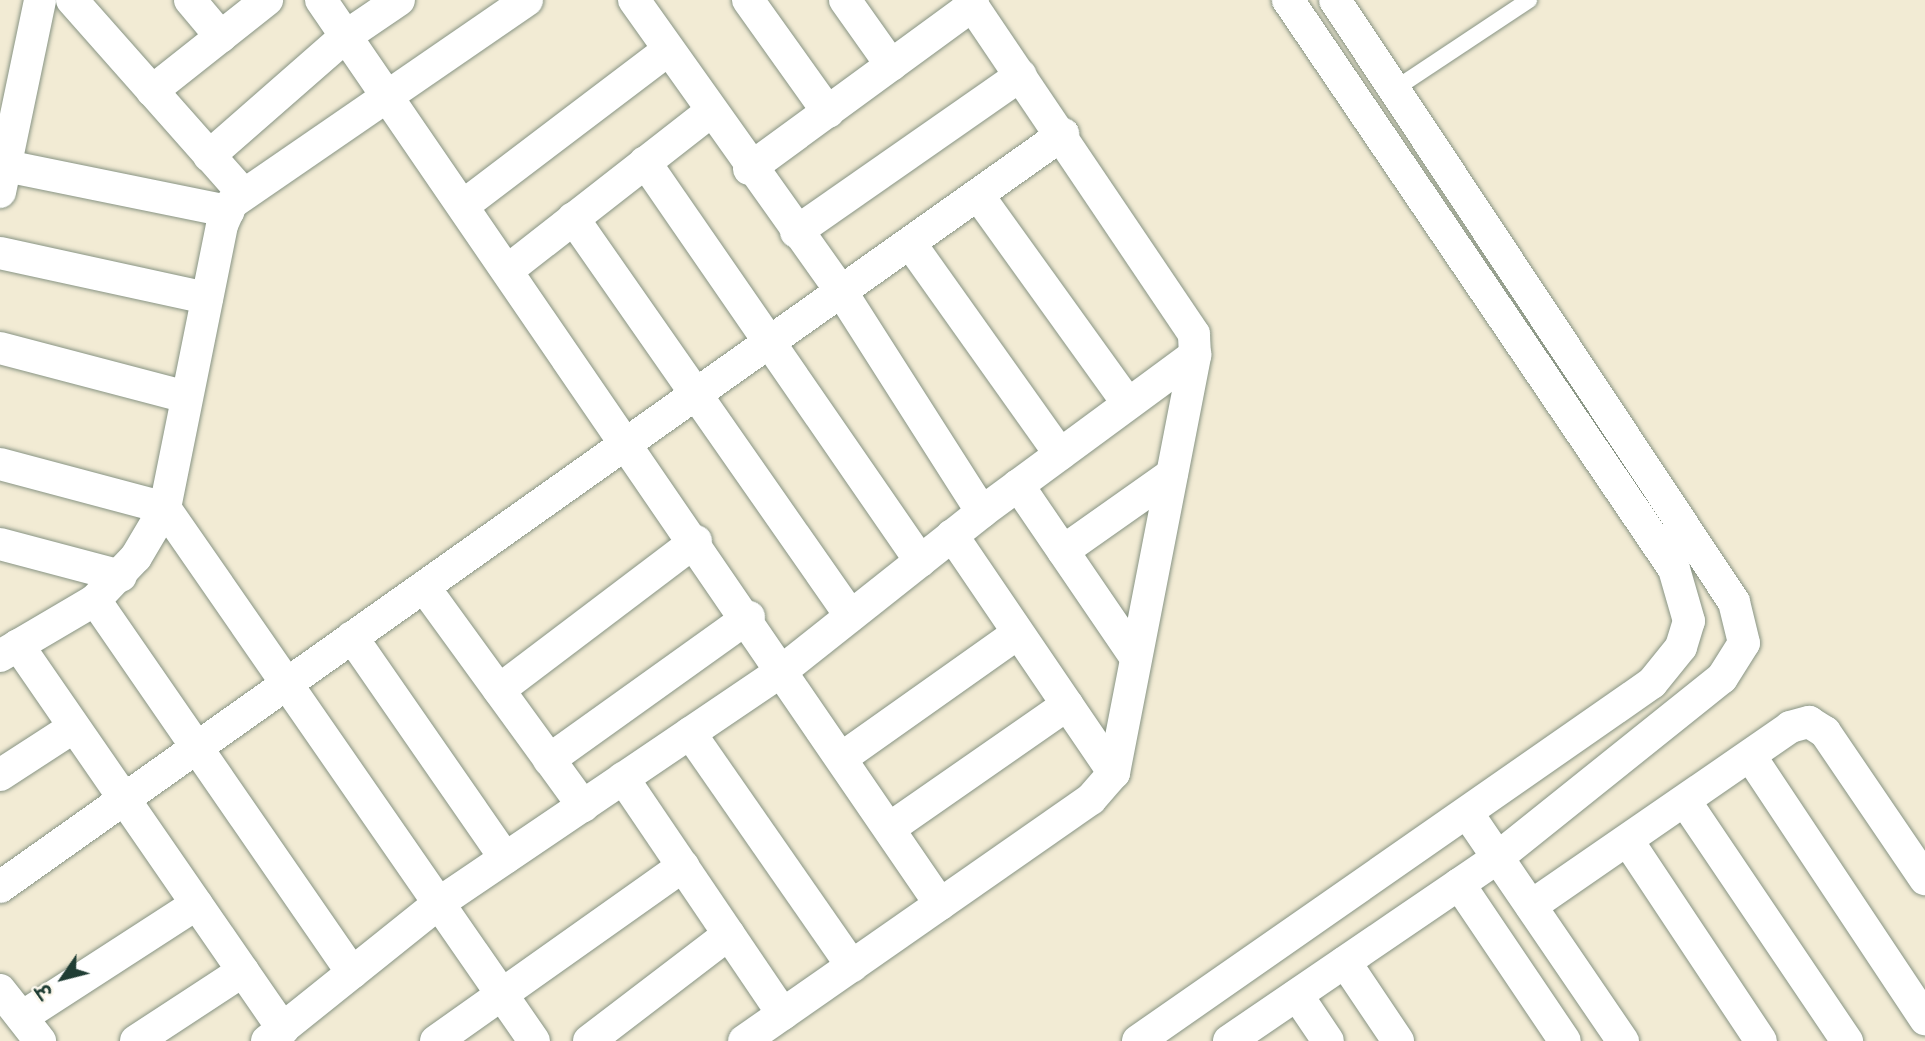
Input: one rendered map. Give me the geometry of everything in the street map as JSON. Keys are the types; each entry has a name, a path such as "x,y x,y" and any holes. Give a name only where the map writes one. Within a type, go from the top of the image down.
{"street":[{"path":"40,0 3,179 235,202"},
{"path":"72,0 209,156 235,202"},
{"path":"190,0 221,37"},
{"path":"152,91 267,0"},
{"path":"321,0 749,617 940,904"},
{"path":"209,156 346,36 399,0"},
{"path":"527,0 235,202 207,298 165,508 121,576 95,600 9,651 74,727 125,798 243,971 275,1035 439,903 784,669 982,512 1195,355"},
{"path":"634,0 749,169 841,291 982,512"},
{"path":"748,0 828,112"},
{"path":"845,0 891,65"},
{"path":"1138,1041 1468,814 1664,671 1686,636 1686,596 1674,569 1289,0"},
{"path":"1247,1036 1297,995 1497,858 1732,669 1744,643 1743,624 1335,0"},
{"path":"744,1041 1091,799 1114,773 1195,355 1182,310 971,3 749,169"},
{"path":"464,205 668,50"},
{"path":"796,232 1021,75"},
{"path":"508,270 710,112"},
{"path":"0,887 628,442 700,394 1063,134"},
{"path":"645,162 773,342 920,561"},
{"path":"978,194 1128,404"},
{"path":"573,218 700,394 851,616"},
{"path":"909,243 1060,454"},
{"path":"0,253 207,298"},
{"path":"0,348 187,397"},
{"path":"0,464 165,508 534,1041"},
{"path":"1063,551 1172,474"},
{"path":"1018,485 1136,658"},
{"path":"952,536 1114,773"},
{"path":"499,690 696,541"},
{"path":"0,544 121,576"},
{"path":"424,587 583,806"},
{"path":"95,600 352,973"},
{"path":"549,760 749,617"},
{"path":"843,757 1018,633"},
{"path":"352,637 505,858"},
{"path":"890,828 1067,705"},
{"path":"1531,906 1798,723 1817,726 1925,879"},
{"path":"0,775 74,727"},
{"path":"690,733 852,965"},
{"path":"1751,757 1925,1019"},
{"path":"623,778 783,1014"},
{"path":"1685,802 1847,1041"},
{"path":"1468,814 1623,1041"},
{"path":"1628,841 1761,1041"},
{"path":"436,1041 683,866"},
{"path":"1459,884 1565,1041"},
{"path":"0,989 31,1029 197,904"},
{"path":"589,1041 729,934"},
{"path":"1345,962 1398,1041"},
{"path":"136,1041 243,971"},
{"path":"1297,995 1328,1041"}],"lane":[{"path":"1395,89 1529,0"}]}
